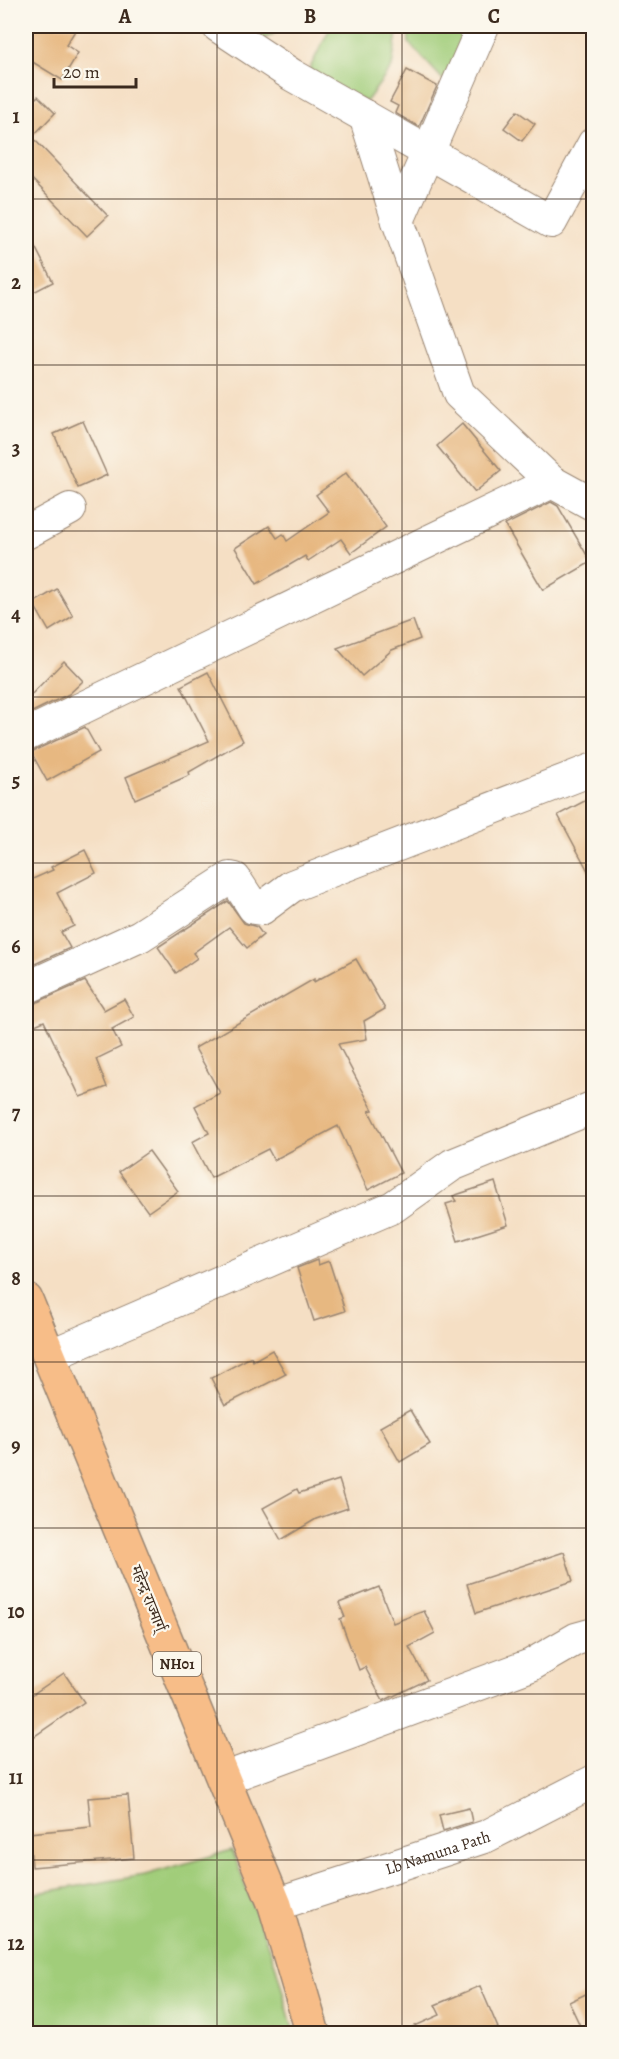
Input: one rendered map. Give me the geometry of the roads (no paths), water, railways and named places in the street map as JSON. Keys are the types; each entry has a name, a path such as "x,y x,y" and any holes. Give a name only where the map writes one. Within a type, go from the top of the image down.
{"highway":[{"name":"महेन्द्र राज्मार्ग्","path":"26,1300 275,1905 313,2034"}],"street":[{"path":"218,26 292,75 552,222 594,143"},
{"path":"398,221 483,26"},
{"path":"365,116 398,221 459,394 552,482 594,505"},
{"path":"26,735 552,482"},
{"path":"26,532 70,509"},
{"path":"26,988 140,936 230,879 235,879 254,908 261,909 292,886 594,769"},
{"path":"49,1356 393,1208 452,1165 594,1107"},
{"path":"224,1779 531,1665 576,1639 594,1634"},
{"name":"Lb Namuna Path","path":"275,1905 487,1836 594,1781"}]}
